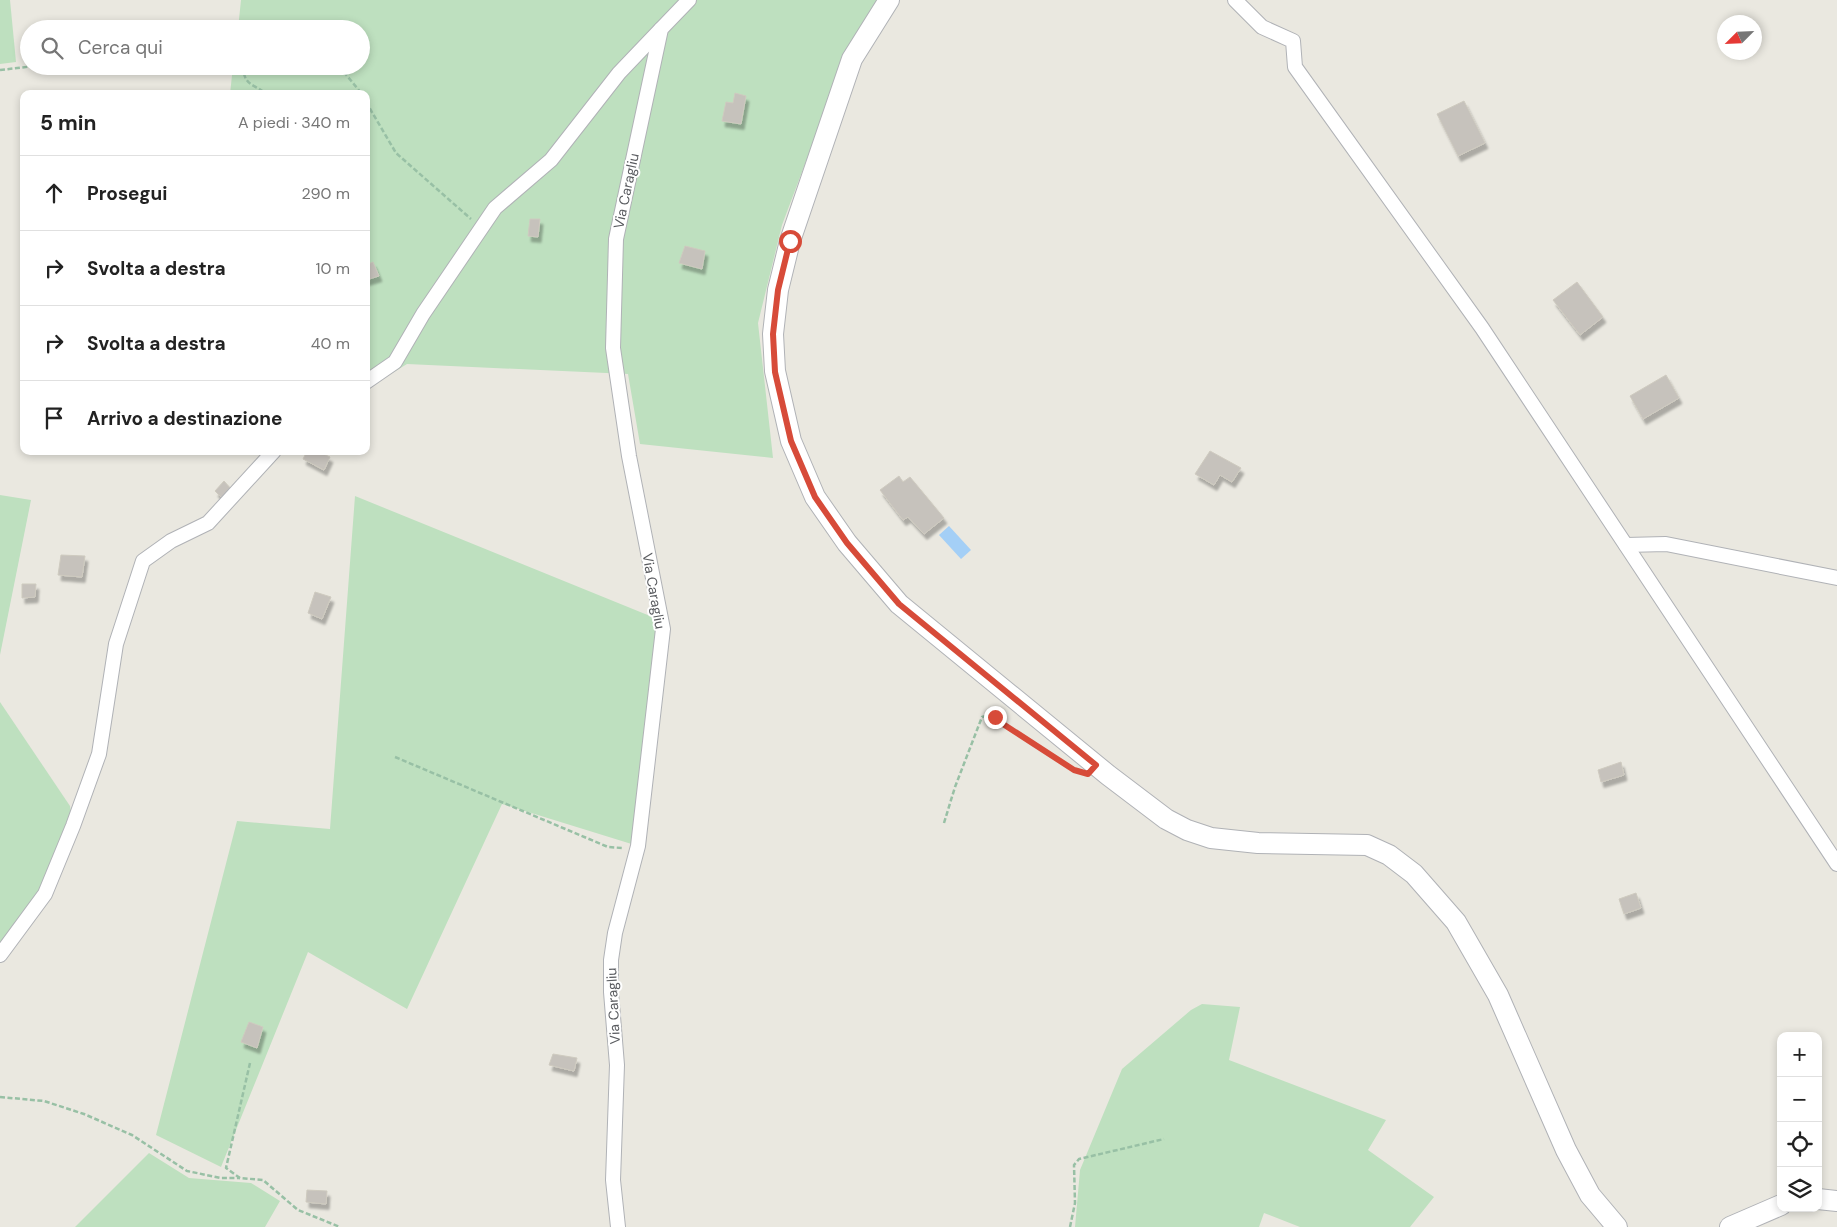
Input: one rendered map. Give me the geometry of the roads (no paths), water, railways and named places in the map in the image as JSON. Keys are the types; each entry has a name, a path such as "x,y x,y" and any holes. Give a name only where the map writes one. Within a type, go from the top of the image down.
{"main road":[{"path":"889,0 852,59 793,232 778,290 773,334 775,372 791,441 815,497 847,543 899,604 1108,775 1166,819 1187,830 1211,838 1258,843 1368,845 1389,855 1414,874 1456,922 1498,995 1570,1157 1590,1195 1617,1227"},
{"path":"1822,1199 1837,1201"},
{"path":"1730,1227 1777,1207"}],"street":[{"path":"370,379 395,362 423,314 494,208 551,160 619,73 690,0"},
{"path":"1235,0 1262,27 1293,41 1295,67 1482,328 1837,864"},
{"name":"Via Caragliu","path":"618,1227 613,1180 617,1065 611,992 611,960 615,933 638,846 663,629 629,456 613,338 616,239 661,29"},
{"path":"0,955 45,894 76,817 99,754 116,644 144,561 171,542 208,523 270,455"},
{"path":"1626,545 1666,544 1837,578"}],"water":[{"path":"949,526 971,550 961,559 939,535"}]}
